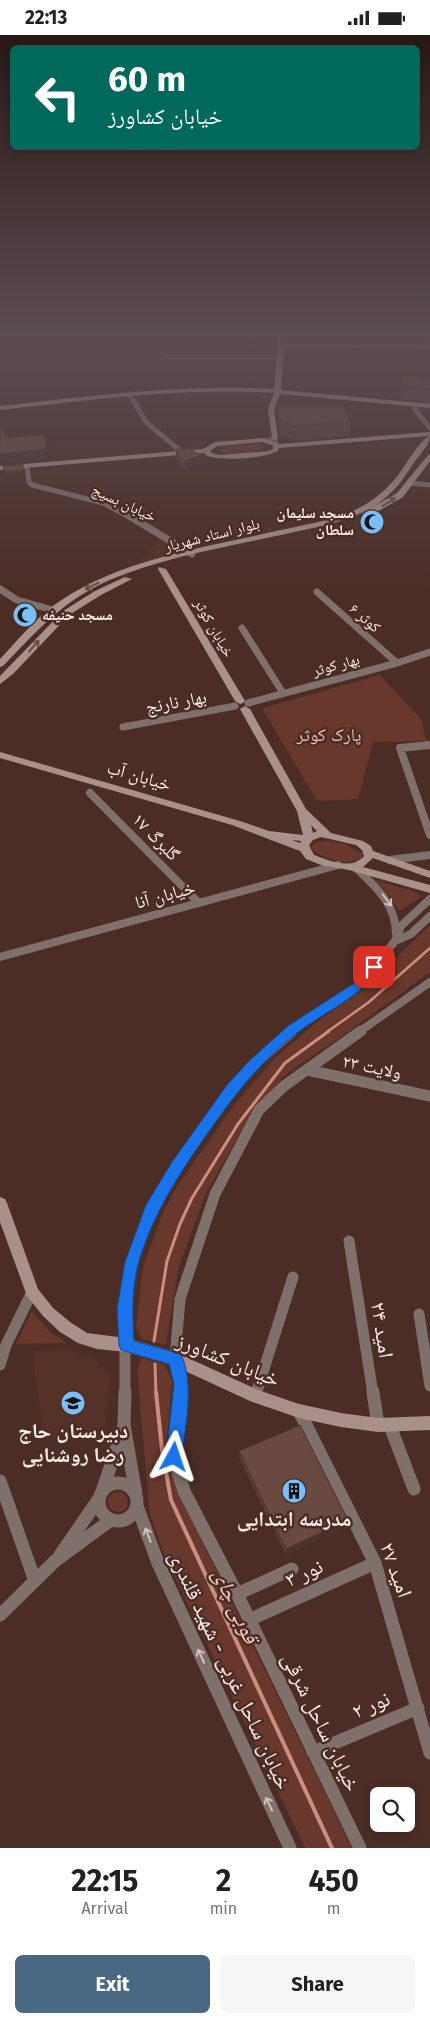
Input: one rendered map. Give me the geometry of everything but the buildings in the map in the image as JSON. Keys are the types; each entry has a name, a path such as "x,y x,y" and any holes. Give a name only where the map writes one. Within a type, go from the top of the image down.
{"main road":[{"path":"206,451 209,455 219,457 269,453 276,450 272,421"},
{"path":"0,468 206,451 207,448 215,444 274,443 417,435 429,437"},
{"name":"بلوار استاد شهریار","path":"0,681 66,613 115,584 328,521 352,513 384,495 400,481 429,437"},
{"name":"بلوار استاد شهریار","path":"0,665 53,610 75,595 110,577 192,554 243,545 354,520 400,495 430,455"},
{"path":"400,481 410,483"},
{"name":"خیابان کوثر","path":"162,569 302,811 327,835"},
{"path":"53,610 66,613"},
{"name":"خیابان آب","path":"0,755 218,817 268,834 307,842"},
{"name":"خیابان کوثر","path":"302,811 307,842"},
{"path":"430,875 369,853 359,843 327,835 307,842 310,857 430,889"},
{"path":"348,867 356,867 366,861 369,853"},
{"name":"خیابان کشاورز","path":"0,1203 32,1292 48,1313 75,1333 97,1342 126,1345 176,1359 255,1396 299,1411 341,1420 384,1426 430,1423"}],"street":[{"path":"146,421 183,453"},
{"name":"خیابان بسیج","path":"27,466 29,482 32,485 86,497 103,503 192,554"},
{"path":"410,483 430,485"},
{"path":"0,589 18,600 53,610"},
{"name":"کوثر ۶","path":"317,592 397,663"},
{"path":"242,629 284,693"},
{"name":"بهار کوثر","path":"242,705 397,663 430,652"},
{"name":"بهار نارنج","path":"123,727 242,705"},
{"path":"430,745 400,748 430,835"},
{"name":"گلبرگ ۱۷","path":"90,793 199,903"},
{"path":"390,860 430,855"},
{"path":"348,867 380,892 392,907 397,922 395,941"},
{"name":"خیابان آنا","path":"0,957 199,903 348,867"},
{"path":"0,1615 55,1561 110,1520 123,1520 129,1517 137,1500 124,1425 125,1309 132,1262 153,1205 177,1166 232,1089 253,1065 293,1029 360,985 395,941 401,926 430,899"},
{"path":"395,941 411,934 430,916"},
{"name":"خیابان ساحل شرقی","path":"360,1848 237,1594 184,1491 174,1457 181,1384 176,1359 180,1299 215,1194 259,1110 284,1086 430,982"},
{"name":"ولایت ۲۳","path":"307,1070 430,1096"},
{"name":"امید ۲۴","path":"349,1241 384,1426"},
{"path":"255,1396 293,1277"},
{"path":"0,1365 6,1345 32,1292"},
{"path":"419,1314 430,1386"},
{"name":"امید ۲۷","path":"299,1411 375,1563 430,1753"},
{"path":"110,1520 102,1514 100,1495 124,1425"},
{"path":"384,1426 414,1489"},
{"path":"0,1481 35,1581"},
{"path":"55,1561 100,1495 112,1483 124,1483 134,1489 137,1500"},
{"name":"خیابان ساحل غربی - شهید قلندری","path":"137,1500 158,1563 290,1848"},
{"name":"نور ۳","path":"249,1620 375,1563"},
{"path":"237,1594 292,1569"},
{"name":"نور ۲","path":"313,1752 418,1708"}],"shaded area":[{"path":"160,539 181,550 179,553 140,563 138,561"},
{"name":"دبیرستان حاج رضا روشنایی","path":"71,1350 83,1357 94,1356 101,1367 110,1374 105,1431 44,1439 32,1351"}],"green space":[{"path":"262,445 264,449 228,454 219,451 224,446"},
{"name":"پارک کوثر","path":"380,675 420,718 427,741 373,742 358,799 317,801 263,708"},
{"path":"328,841 344,844 362,853 362,858 343,862 322,856 312,848 316,842"},
{"path":"373,879 418,893 421,897 400,911 385,890"},
{"path":"430,925 430,972 341,1037 293,1069 281,1079 245,1125 206,1193 178,1269 166,1345 142,1339 136,1328 143,1267 164,1210 178,1185 233,1107 274,1059 317,1022 366,987"},
{"path":"32,1311 50,1332 67,1343 16,1344"},
{"path":"141,1358 164,1364 172,1381 167,1438 180,1496 352,1848 305,1848 166,1559 150,1515 137,1370"},
{"path":"118,1492 125,1495 128,1502 125,1509 118,1512 111,1509 108,1502 111,1495"}],"waterway":[{"name":"قوبی چای","path":"327,1032 369,1002 430,948"},
{"name":"قوبی چای","path":"154,1341 167,1261 180,1224 192,1198 238,1124 285,1063 329,1031"},
{"name":"قوبی چای","path":"155,1364 156,1394"},
{"name":"قوبی چای","path":"156,1392 162,1450 171,1500 332,1848"}],"place":[{"name":"مسجد سلیمان سلطان","path":"372,522"},
{"name":"مسجد حنیفه","path":"25,615"},
{"name":"دبیرستان حاج رضا روشنایی","path":"73,1403"},
{"name":"مدرسه ابتدایی","path":"294,1491"}],"route":[{"path":"174,1457 181,1384 176,1359 126,1345 125,1309 132,1262 153,1205 177,1166 232,1089 253,1065 293,1029 360,985 374,967"}]}
